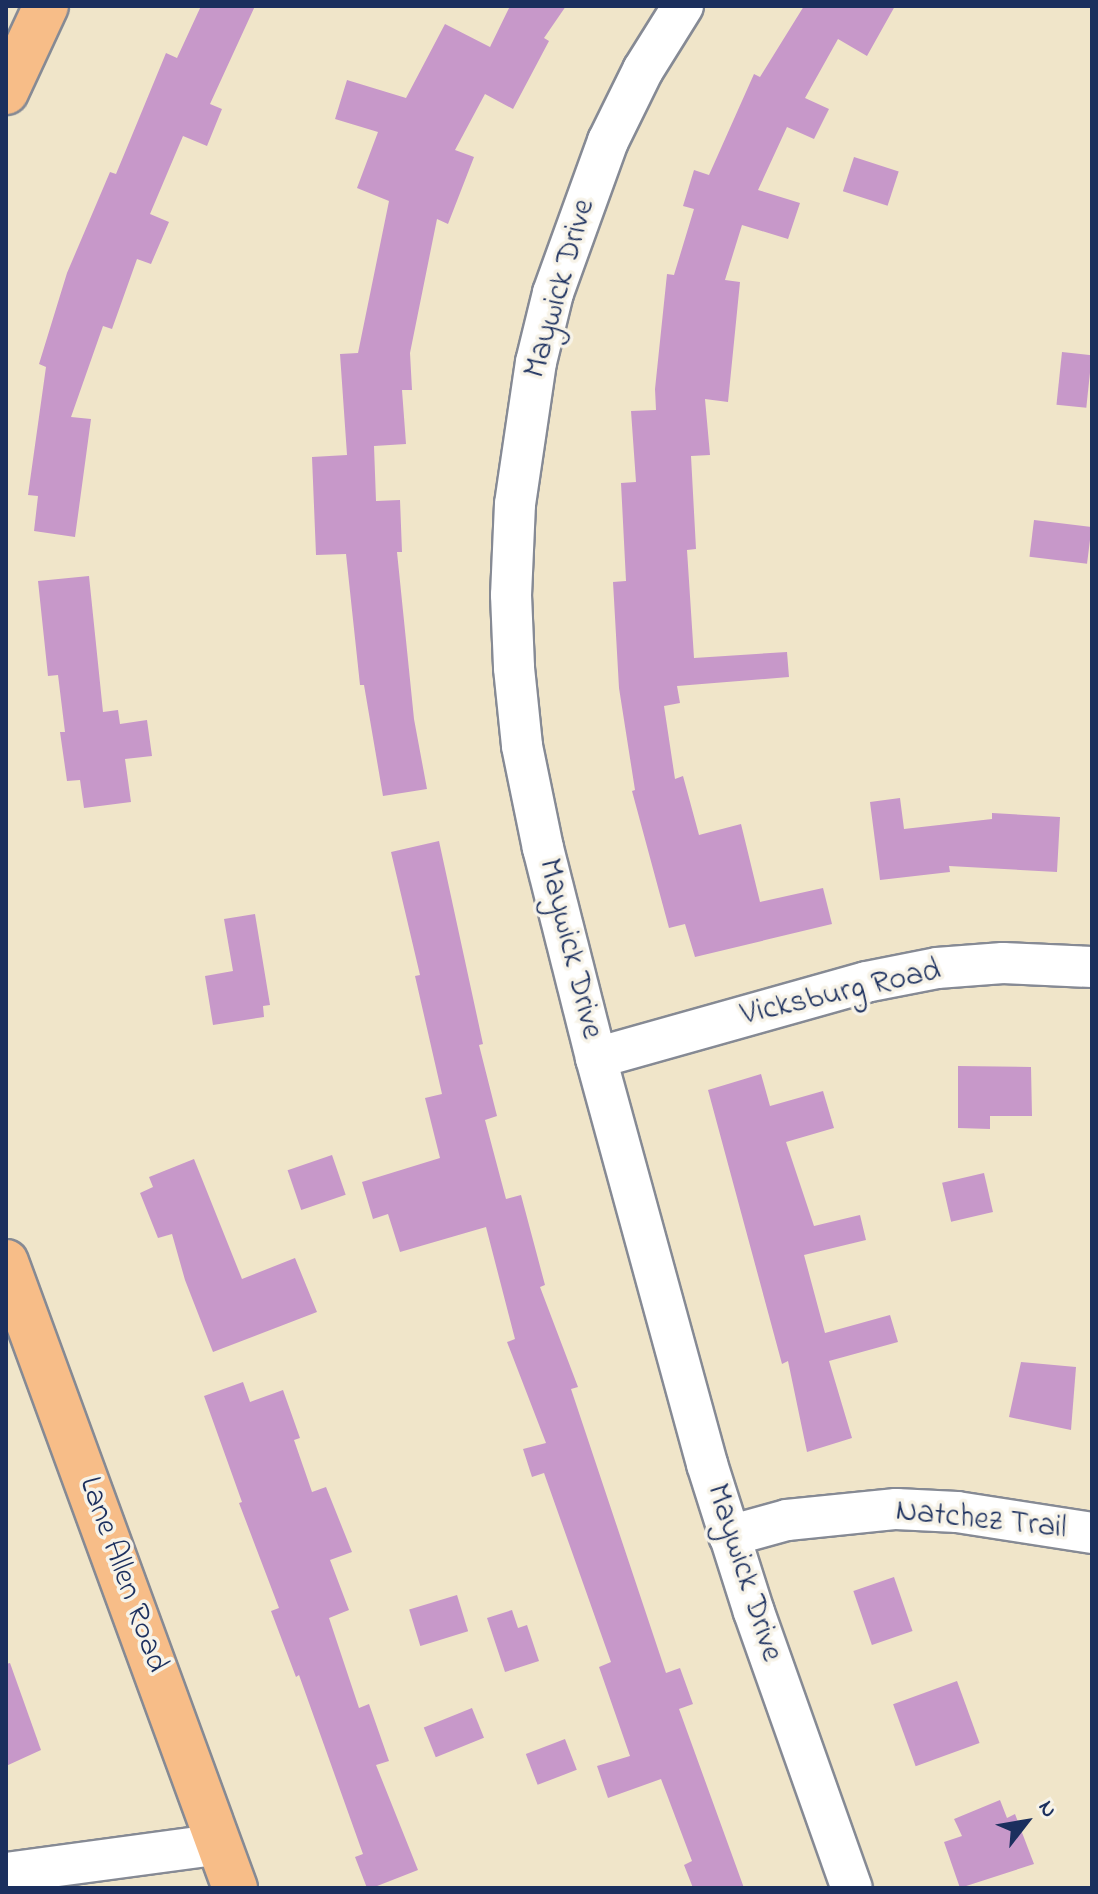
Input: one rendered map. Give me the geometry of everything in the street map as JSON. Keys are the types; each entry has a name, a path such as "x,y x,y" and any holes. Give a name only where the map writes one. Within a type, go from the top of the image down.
{"main road":[{"path":"6,92 46,6"},
{"name":"Lane Allen Road","path":"7,1267 235,1888"}],"street":[{"name":"Maywick Drive","path":"683,6 643,70 608,141 553,293 536,362 515,504 511,595 522,746 596,1058 729,1536 852,1888"},
{"name":"Vicksburg Road","path":"596,1058 866,982 937,968 1003,963 1092,967"},
{"name":"Natchez Trail","path":"729,1536 787,1520 896,1509 957,1512 1092,1533"},
{"path":"6,1873 220,1844"}],"building":[{"path":"201,6 255,6 210,104 222,109 207,146 183,136 150,214 169,222 151,264 137,259 112,329 103,326 71,417 91,419 75,537 34,531 38,496 28,495 46,367 39,364 67,273 110,172 116,174 166,53 177,58"},
{"path":"510,6 566,6 544,38 549,41 513,109 485,94 455,150 474,157 448,224 437,219 410,353 412,390 402,390 406,444 374,446 376,501 400,500 402,552 397,552 414,719 427,789 383,796 364,685 360,685 346,554 316,555 312,457 347,455 340,354 358,353 389,201 357,188 378,132 335,119 347,80 406,98 445,24 490,47"},
{"path":"804,6 895,6 867,56 838,39 805,98 829,109 814,139 787,127 758,190 800,203 788,239 742,225 725,280 740,282 728,402 705,399 710,455 691,456 696,549 687,550 694,658 787,652 789,677 677,686 680,703 664,706 675,779 683,776 699,835 741,824 760,902 823,888 832,924 695,957 685,924 669,928 632,791 635,790 619,688 613,582 626,581 621,483 636,482 631,411 656,410 655,389 667,274 674,275 694,209 683,206 694,170 709,175 754,74 760,77"},
{"path":"854,157 899,172 888,206 843,191"},
{"path":"1062,352 1092,355 1086,408 1056,405"},
{"path":"1034,520 1092,527 1087,564 1029,557"},
{"path":"89,576 103,712 118,710 120,724 147,720 152,756 125,759 131,802 84,808 80,780 67,781 60,732 65,732 58,675 48,676 38,581"},
{"path":"900,798 904,829 992,819 992,813 1060,817 1057,872 949,866 950,872 880,880 870,802"},
{"path":"439,841 483,1044 479,1045 497,1116 485,1120 506,1199 521,1195 545,1285 540,1287 578,1387 571,1389 666,1673 680,1668 693,1704 679,1709 744,1888 693,1888 684,1865 692,1861 661,1779 608,1798 597,1766 630,1756 599,1667 611,1662 544,1473 532,1477 523,1449 546,1443 507,1342 515,1339 486,1227 400,1252 388,1214 373,1219 362,1182 440,1158 425,1098 442,1094 415,976 420,975 391,852"},
{"path":"255,914 270,1005 263,1006 264,1017 213,1025 205,976 233,971 224,919"},
{"path":"958,1066 1031,1067 1032,1116 990,1116 990,1129 958,1128"},
{"path":"761,1074 770,1106 823,1091 834,1128 786,1142 814,1226 860,1215 866,1240 804,1255 825,1333 890,1315 898,1342 829,1361 852,1438 807,1452 788,1361 782,1364 708,1090"},
{"path":"332,1155 346,1195 301,1210 288,1170"},
{"path":"194,1159 242,1279 295,1258 317,1312 213,1352 185,1280 172,1234 158,1238 140,1193 153,1187 149,1177"},
{"path":"984,1173 993,1212 951,1222 942,1183"},
{"path":"1021,1362 1076,1367 1071,1430 1009,1417"},
{"path":"243,1382 250,1402 283,1390 300,1438 294,1440 312,1492 326,1487 352,1552 330,1560 349,1610 329,1618 359,1708 369,1704 389,1761 376,1765 418,1870 372,1888 367,1888 355,1857 363,1854 299,1675 296,1677 271,1611 279,1608 239,1503 242,1502 204,1396"},
{"path":"894,1577 913,1631 872,1645 853,1591"},
{"path":"457,1595 468,1631 420,1646 409,1610"},
{"path":"512,1610 518,1628 527,1625 539,1661 505,1672 487,1618"},
{"path":"10,1663 41,1750 6,1766 6,1664"},
{"path":"957,1681 980,1743 916,1766 893,1704"},
{"path":"472,1708 484,1738 436,1757 424,1727"},
{"path":"565,1739 577,1770 538,1785 526,1754"},
{"path":"1000,1800 1007,1818 1015,1814 1034,1864 960,1888 944,1842 962,1836 954,1819"}]}
